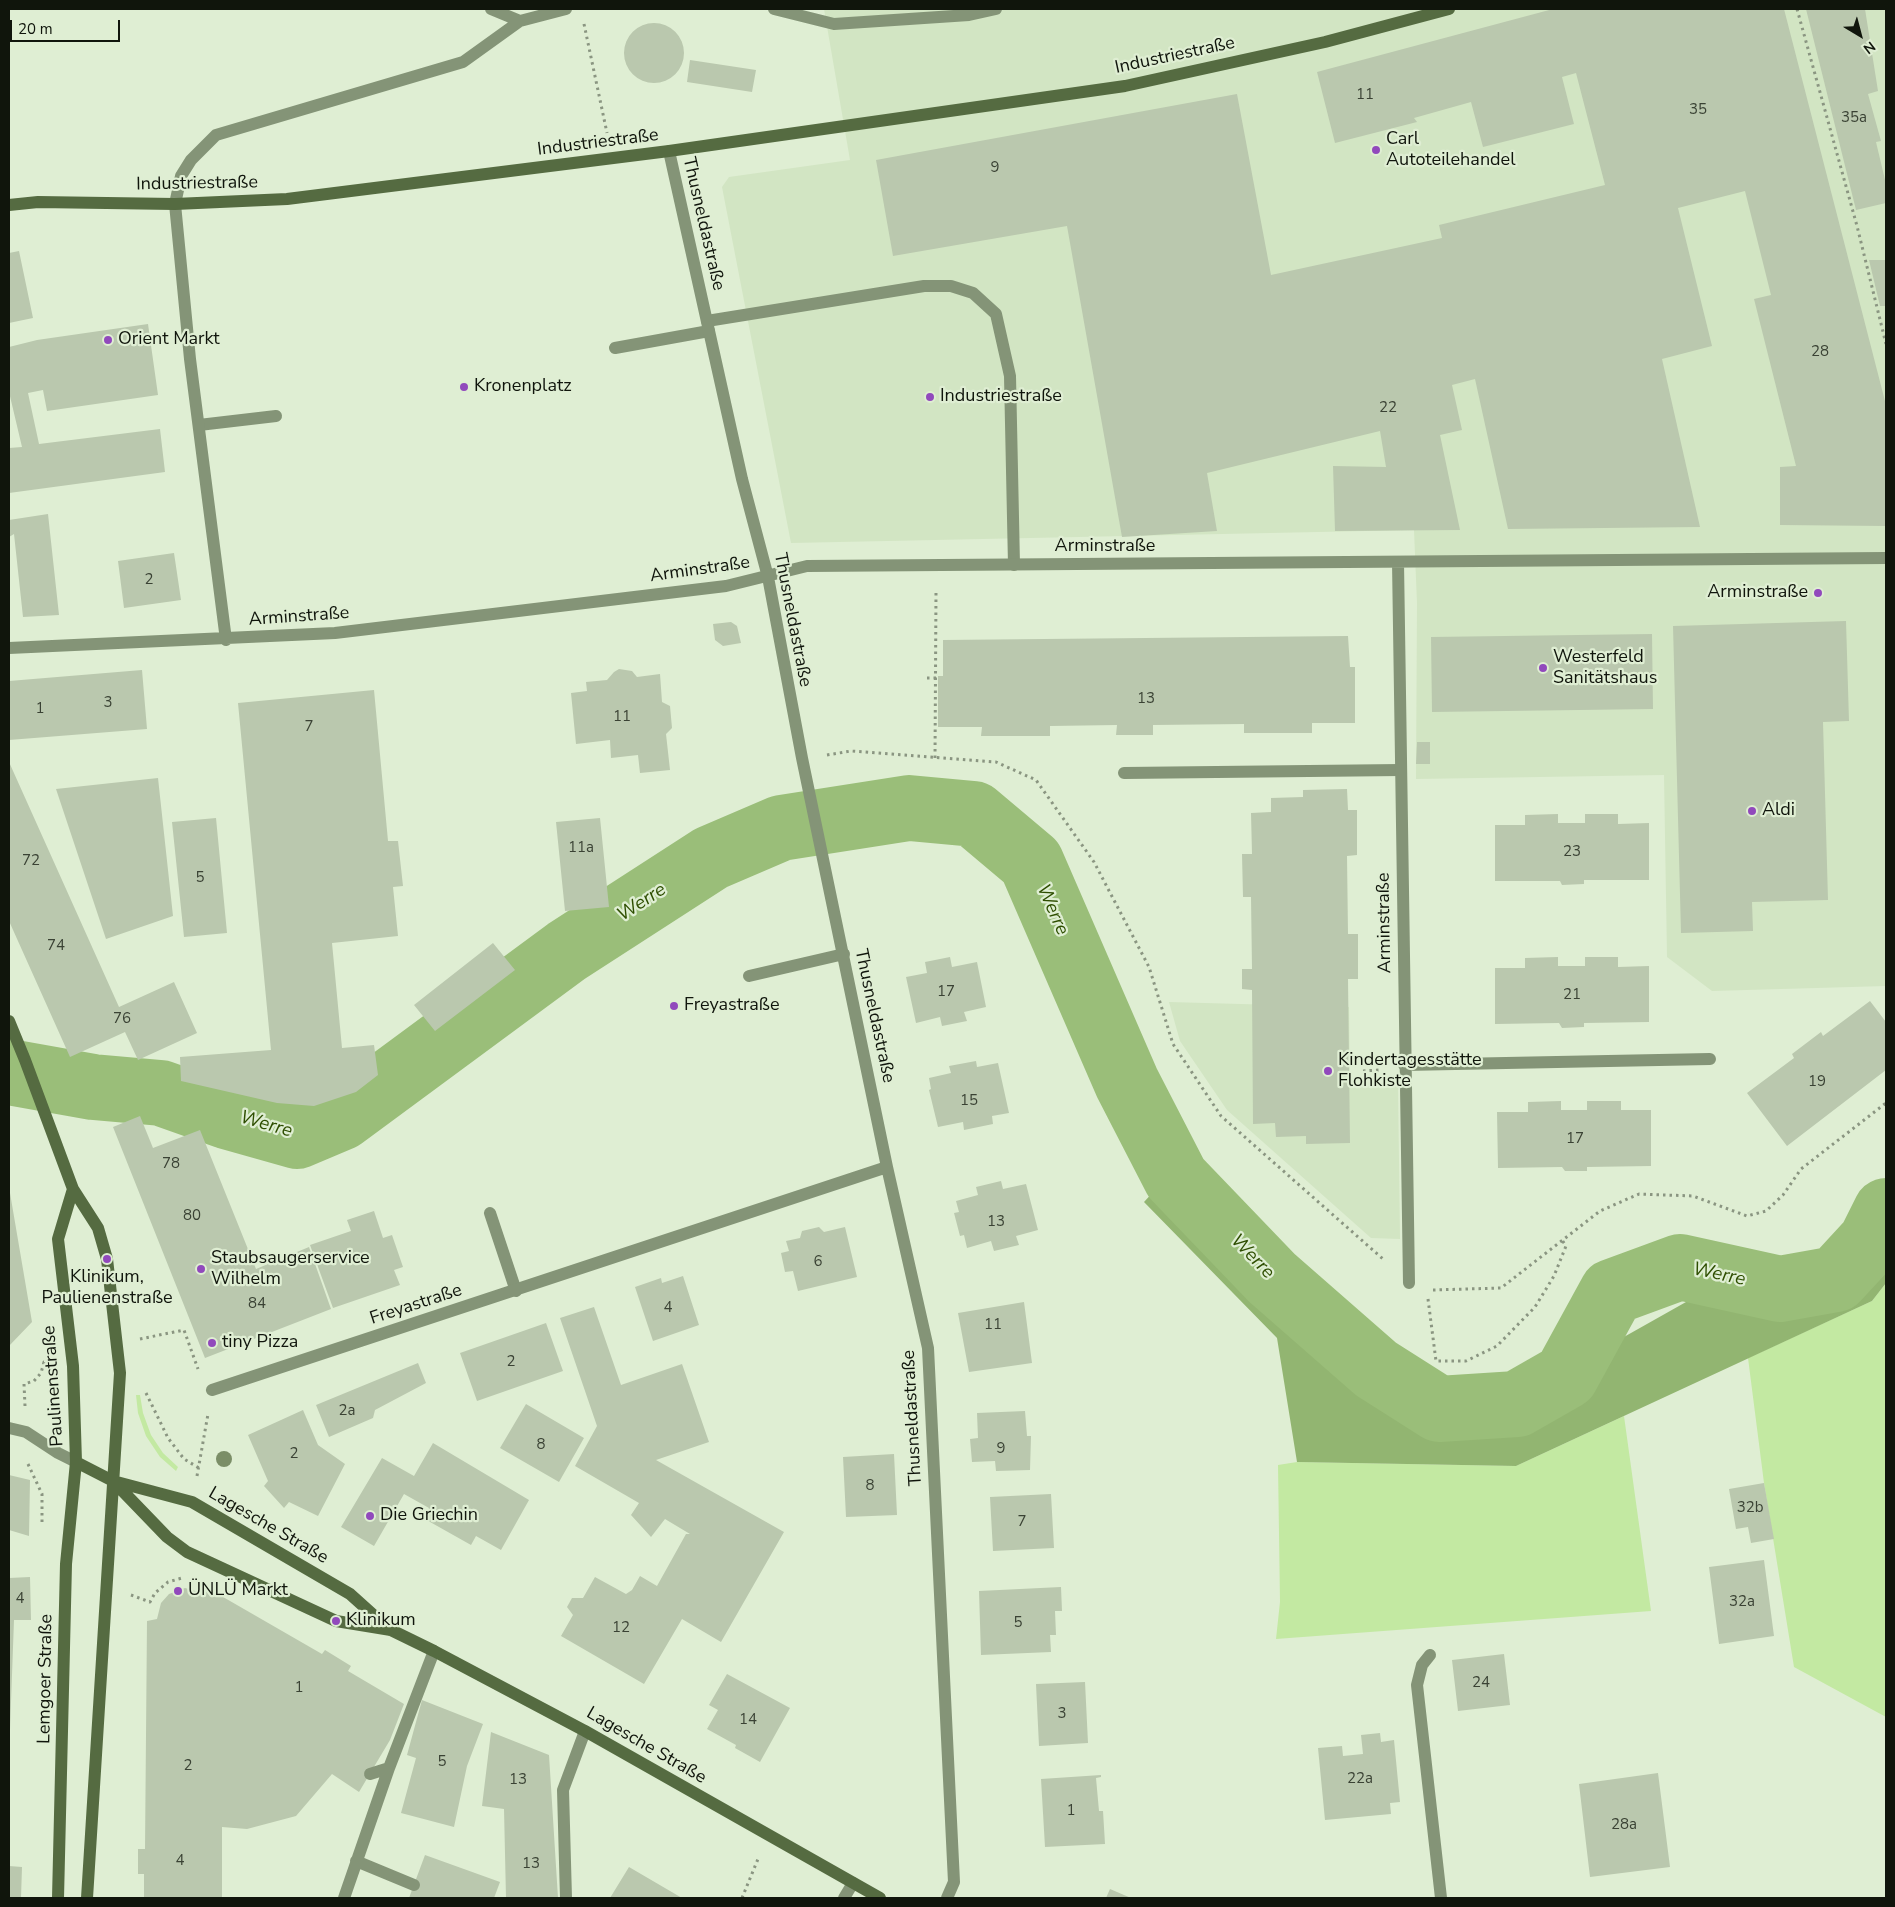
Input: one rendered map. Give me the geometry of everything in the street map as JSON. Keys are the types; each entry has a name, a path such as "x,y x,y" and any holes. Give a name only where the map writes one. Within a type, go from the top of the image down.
{"street":[{"path":"491,9 520,21"},
{"path":"226,640 190,359 175,204 181,176 192,160 216,135 463,62 520,21 566,9"},
{"path":"779,9 834,24 969,15 996,9"},
{"name":"Industriestraße","path":"9,205 38,202 175,204 287,199 669,151 1125,86 1325,42 1449,9"},
{"name":"Thusneldastraße","path":"669,151 742,479 768,577 802,758 887,1167 928,1348 954,1882 947,1898"},
{"path":"614,348 708,326 924,286 951,286 973,293 996,314 1010,376 1014,565"},
{"path":"199,425 276,416"},
{"name":"Arminstraße","path":"9,648 88,643 226,640 335,633 726,586 807,566 1886,558"},
{"name":"Arminstraße","path":"1398,562 1404,1065 1409,1283"},
{"path":"1124,773 1401,770"},
{"path":"749,976 844,954"},
{"path":"9,1021 26,1060 73,1189 98,1228 107,1260 120,1373 87,1898"},
{"path":"1404,1065 1710,1059"},
{"name":"Freyastraße","path":"212,1390 887,1167"},
{"name":"Paulinenstraße","path":"73,1189 58,1239 73,1366 76,1462"},
{"path":"490,1213 516,1291"},
{"path":"9,1428 26,1432 58,1453 76,1462"},
{"name":"Lagesche Straße","path":"76,1462 113,1481 192,1502 350,1594 391,1630 586,1731 880,1898"},
{"name":"Lemgoer Straße","path":"58,1898 66,1564 76,1462"},
{"name":"Lagesche Straße","path":"113,1481 167,1537 187,1552 336,1621 391,1630"},
{"path":"344,1898 389,1768 434,1651"},
{"path":"1430,1655 1422,1665 1417,1685 1441,1898"},
{"path":"566,1898 563,1790 586,1731"},
{"path":"370,1774 389,1768"},
{"path":"356,1861 414,1886"},
{"path":"844,1898 853,1882"}],"path":[{"path":"1797,9 1857,226 1886,344"},
{"path":"583,17 612,158"},
{"path":"802,758 851,751 936,758 936,566"},
{"path":"927,678 936,678"},
{"path":"1428,1300 1436,1362 1466,1361 1497,1346 1536,1307 1557,1269 1566,1246 1562,1240"},
{"path":"139,1349 139,1340 184,1330 197,1368 212,1390"},
{"path":"26,1432 24,1384 34,1381 44,1362"},
{"path":"144,1385 149,1403 168,1438 184,1459 199,1468"},
{"path":"742,1898 768,1835"}],"shaded area":[{"path":"824,9 1886,9 1886,986 1712,991 1667,957 1664,775 1416,779 1417,603 1414,530 791,543 722,187 729,177 850,160"},
{"path":"1169,1002 1349,1007 1350,1083 1398,1083 1400,1239 1371,1238 1227,1110 1180,1041"}],"green space":[{"path":"1156,1189 1365,1386 1433,1424 1505,1431 1539,1425 1615,1342 1702,1293 1788,1300 1853,1283 1883,1250 1886,1242 1886,1283 1872,1301 1516,1466 1297,1462 1277,1338 1144,1202"},
{"path":"1886,1283 1886,1717 1794,1667 1764,1483 1748,1358 1872,1301"},
{"path":"136,1395 140,1395 143,1413 151,1435 163,1453 178,1467 176,1471 160,1457 146,1436 138,1413"},
{"path":"1624,1416 1651,1611 1276,1639 1280,1602 1278,1465 1297,1462 1516,1466"}],"building":[{"path":"1553,9 1784,9 1886,405 1886,526 1780,525 1780,467 1796,466 1754,299 1771,295 1745,191 1678,208 1712,346 1662,359 1700,527 1508,529 1475,379 1452,385 1462,430 1440,435 1460,530 1335,531 1333,466 1386,467 1380,431 1207,473 1217,531 1122,537 1067,226 893,256 876,160 1237,94 1271,275 1442,238 1439,225 1605,185 1576,73 1562,77 1574,124 1483,147 1471,102 1414,118 1417,122 1335,143 1317,72"},
{"path":"1806,9 1865,9 1878,91 1868,94 1881,141 1876,142 1886,184 1886,203 1856,210"},
{"path":"654,23 671,28 679,36 684,53 679,70 671,78 654,83 637,78 629,70 624,53 629,36 637,28"},
{"path":"690,60 756,70 752,92 687,82"},
{"path":"19,251 33,318 9,323 9,253"},
{"path":"1869,260 1886,260 1886,306 1880,306"},
{"path":"148,324 158,395 47,411 43,390 28,393 39,444 160,429 165,472 9,493 9,448 22,447 9,392 9,347 37,340"},
{"path":"48,514 59,615 23,617 14,534 9,537 9,520"},
{"path":"174,553 181,600 124,608 118,561"},
{"name":"Aldi","path":"1846,621 1849,721 1823,722 1828,900 1752,902 1753,931 1681,933 1673,626"},
{"path":"731,622 737,626 741,643 723,646 715,640 713,624"},
{"path":"1652,634 1653,709 1432,712 1431,637"},
{"path":"1348,636 1350,667 1355,667 1355,723 1312,723 1312,733 1244,733 1244,724 1153,725 1153,735 1116,735 1117,725 1050,726 1050,736 981,736 982,727 938,727 938,676 943,676 943,640"},
{"path":"619,669 632,671 637,677 660,674 662,702 670,706 672,728 666,734 670,770 640,773 638,755 611,758 610,740 576,744 571,693 587,691 586,682 607,680"},
{"path":"142,670 147,729 9,740 9,681"},
{"path":"374,690 388,841 398,841 403,886 393,887 398,936 332,943 342,1048 374,1045 378,1075 356,1092 314,1106 277,1103 181,1081 180,1057 271,1050 238,703"},
{"path":"1417,742 1430,742 1430,764 1416,764"},
{"path":"9,762 119,1007 174,982 197,1033 138,1060 125,1032 70,1057 9,921"},
{"path":"158,778 173,916 106,939 56,789"},
{"path":"1347,789 1348,810 1357,810 1357,855 1347,856 1348,934 1358,934 1358,979 1348,979 1350,1143 1306,1144 1306,1136 1276,1137 1275,1123 1253,1124 1252,990 1242,989 1242,969 1252,969 1251,897 1243,897 1242,854 1252,854 1251,813 1271,812 1271,798 1303,797 1303,790"},
{"path":"1558,814 1558,823 1585,823 1585,814 1618,814 1618,824 1649,823 1649,880 1584,880 1584,884 1562,885 1560,881 1495,881 1495,825 1525,825 1525,815"},
{"path":"216,818 227,933 184,937 172,822"},
{"path":"600,818 609,907 565,911 556,822"},
{"path":"493,943 515,970 435,1031 414,1005"},
{"path":"950,957 952,967 977,962 986,1007 964,1012 967,1021 942,1026 940,1017 916,1023 906,977 927,973 925,962"},
{"path":"1558,957 1558,966 1585,966 1585,957 1618,957 1618,967 1649,966 1649,1022 1584,1023 1584,1027 1562,1028 1559,1023 1495,1024 1495,968 1525,968 1525,958"},
{"path":"1870,1001 1886,1022 1886,1070 1787,1146 1747,1093 1794,1058 1792,1054 1821,1032 1823,1036"},
{"path":"976,1061 977,1067 998,1063 1009,1113 992,1116 993,1124 964,1130 963,1122 938,1127 929,1090 931,1089 929,1078 951,1073 949,1066"},
{"path":"1561,1101 1561,1110 1587,1110 1587,1101 1621,1101 1621,1110 1651,1110 1651,1166 1587,1167 1587,1171 1565,1171 1562,1167 1498,1168 1497,1112 1528,1112 1528,1102"},
{"path":"140,1116 153,1148 200,1130 256,1269 309,1247 331,1309 205,1358 113,1127"},
{"path":"1001,1181 1003,1189 1026,1184 1038,1230 1016,1236 1019,1245 994,1251 991,1241 967,1248 964,1235 960,1236 954,1213 959,1212 956,1201 978,1195 976,1187"},
{"path":"9,1193 32,1322 9,1346"},
{"path":"374,1211 383,1238 392,1235 403,1267 394,1270 400,1285 333,1308 310,1245 351,1231 347,1220"},
{"path":"819,1227 824,1232 845,1227 857,1277 798,1291 793,1271 785,1272 781,1253 789,1251 786,1241 800,1238 802,1231"},
{"path":"683,1276 699,1325 653,1341 635,1287 661,1278 662,1283"},
{"path":"1024,1302 1032,1363 969,1372 958,1313"},
{"path":"594,1307 621,1385 682,1364 709,1442 656,1460 784,1532 721,1642 682,1619 644,1684 561,1636 573,1615 567,1607 572,1598 583,1598 595,1577 626,1594 632,1590 640,1576 657,1586 686,1534 690,1534 665,1519 651,1537 631,1515 639,1503 575,1466 597,1426 560,1318"},
{"path":"546,1323 563,1371 477,1401 460,1353"},
{"path":"418,1363 426,1383 375,1410 373,1418 329,1437 316,1405"},
{"path":"526,1404 584,1438 559,1482 500,1448"},
{"path":"303,1410 318,1445 345,1464 318,1516 289,1502 284,1508 264,1486 268,1481 248,1435"},
{"path":"1025,1411 1027,1436 1031,1436 1030,1470 996,1471 995,1461 972,1462 970,1439 978,1438 977,1413"},
{"path":"433,1443 529,1500 501,1550 476,1536 471,1545 423,1518 429,1508 404,1494 374,1546 341,1527 382,1458 414,1476"},
{"path":"894,1454 897,1515 846,1517 843,1457"},
{"path":"9,1475 30,1480 29,1536 9,1530"},
{"path":"1764,1483 1774,1539 1751,1543 1748,1527 1736,1529 1729,1489"},
{"path":"1051,1494 1054,1548 993,1551 990,1497"},
{"path":"1764,1560 1774,1636 1719,1644 1709,1567"},
{"path":"30,1577 31,1620 14,1620 9,1757 9,1578"},
{"path":"204,1586 322,1654 325,1650 351,1666 348,1671 404,1704 390,1740 359,1792 332,1774 296,1816 247,1829 222,1827 222,1898 144,1898 144,1874 138,1874 138,1849 145,1849 147,1621 157,1619 161,1603 169,1594 185,1588 199,1592"},
{"path":"1061,1587 1062,1611 1055,1611 1056,1635 1050,1635 1051,1652 981,1655 979,1591"},
{"path":"1504,1654 1510,1705 1458,1711 1452,1660"},
{"path":"727,1674 790,1708 760,1762 735,1748 736,1745 707,1729 718,1710 709,1705"},
{"path":"1085,1682 1088,1743 1039,1746 1036,1684"},
{"path":"422,1700 483,1724 467,1766 454,1827 401,1813 416,1758 407,1755"},
{"path":"491,1732 549,1755 558,1898 506,1898 504,1809 482,1806"},
{"path":"1380,1733 1381,1742 1394,1740 1400,1802 1390,1803 1391,1814 1325,1820 1318,1748 1342,1746 1343,1756 1363,1754 1361,1735"},
{"path":"1658,1773 1670,1867 1590,1877 1579,1784"},
{"path":"1101,1775 1101,1777 1096,1778 1099,1811 1103,1811 1105,1844 1045,1847 1041,1779"},
{"path":"425,1855 500,1882 494,1898 409,1898"},
{"path":"9,1866 22,1867 21,1898 9,1898"},
{"path":"629,1867 682,1898 610,1898"},
{"path":"1110,1889 1131,1898 1106,1898"}],"waterway":[{"name":"Werre","path":"9,1072 93,1087 161,1093 226,1116 297,1136 342,1117 567,951 711,858 781,828 909,808 974,814 1031,862 1127,1083 1176,1178 1272,1278 1376,1369 1439,1409 1517,1404 1566,1376 1612,1292 1680,1267 1780,1289 1836,1279 1871,1241 1886,1211"}],"place":[{"name":"Carl Autoteilehandel","path":"1376,150"},
{"name":"Orient Markt","path":"108,340"},
{"name":"Kronenplatz","path":"464,387"},
{"name":"Industriestraße","path":"930,397"},
{"name":"Arminstraße","path":"1818,593"},
{"name":"Westerfeld Sanitätshaus","path":"1543,668"},
{"name":"Aldi","path":"1752,811"},
{"name":"Freyastraße","path":"674,1006"},
{"name":"Kindertagesstätte Flohkiste","path":"1328,1071"},
{"name":"Klinikum, Paulienenstraße","path":"107,1259"},
{"name":"Staubsaugerservice Wilhelm","path":"201,1269"},
{"name":"tiny Pizza","path":"212,1343"},
{"name":"Die Griechin","path":"370,1516"},
{"name":"ÜNLÜ Markt","path":"178,1591"},
{"name":"Klinikum","path":"336,1621"}]}
